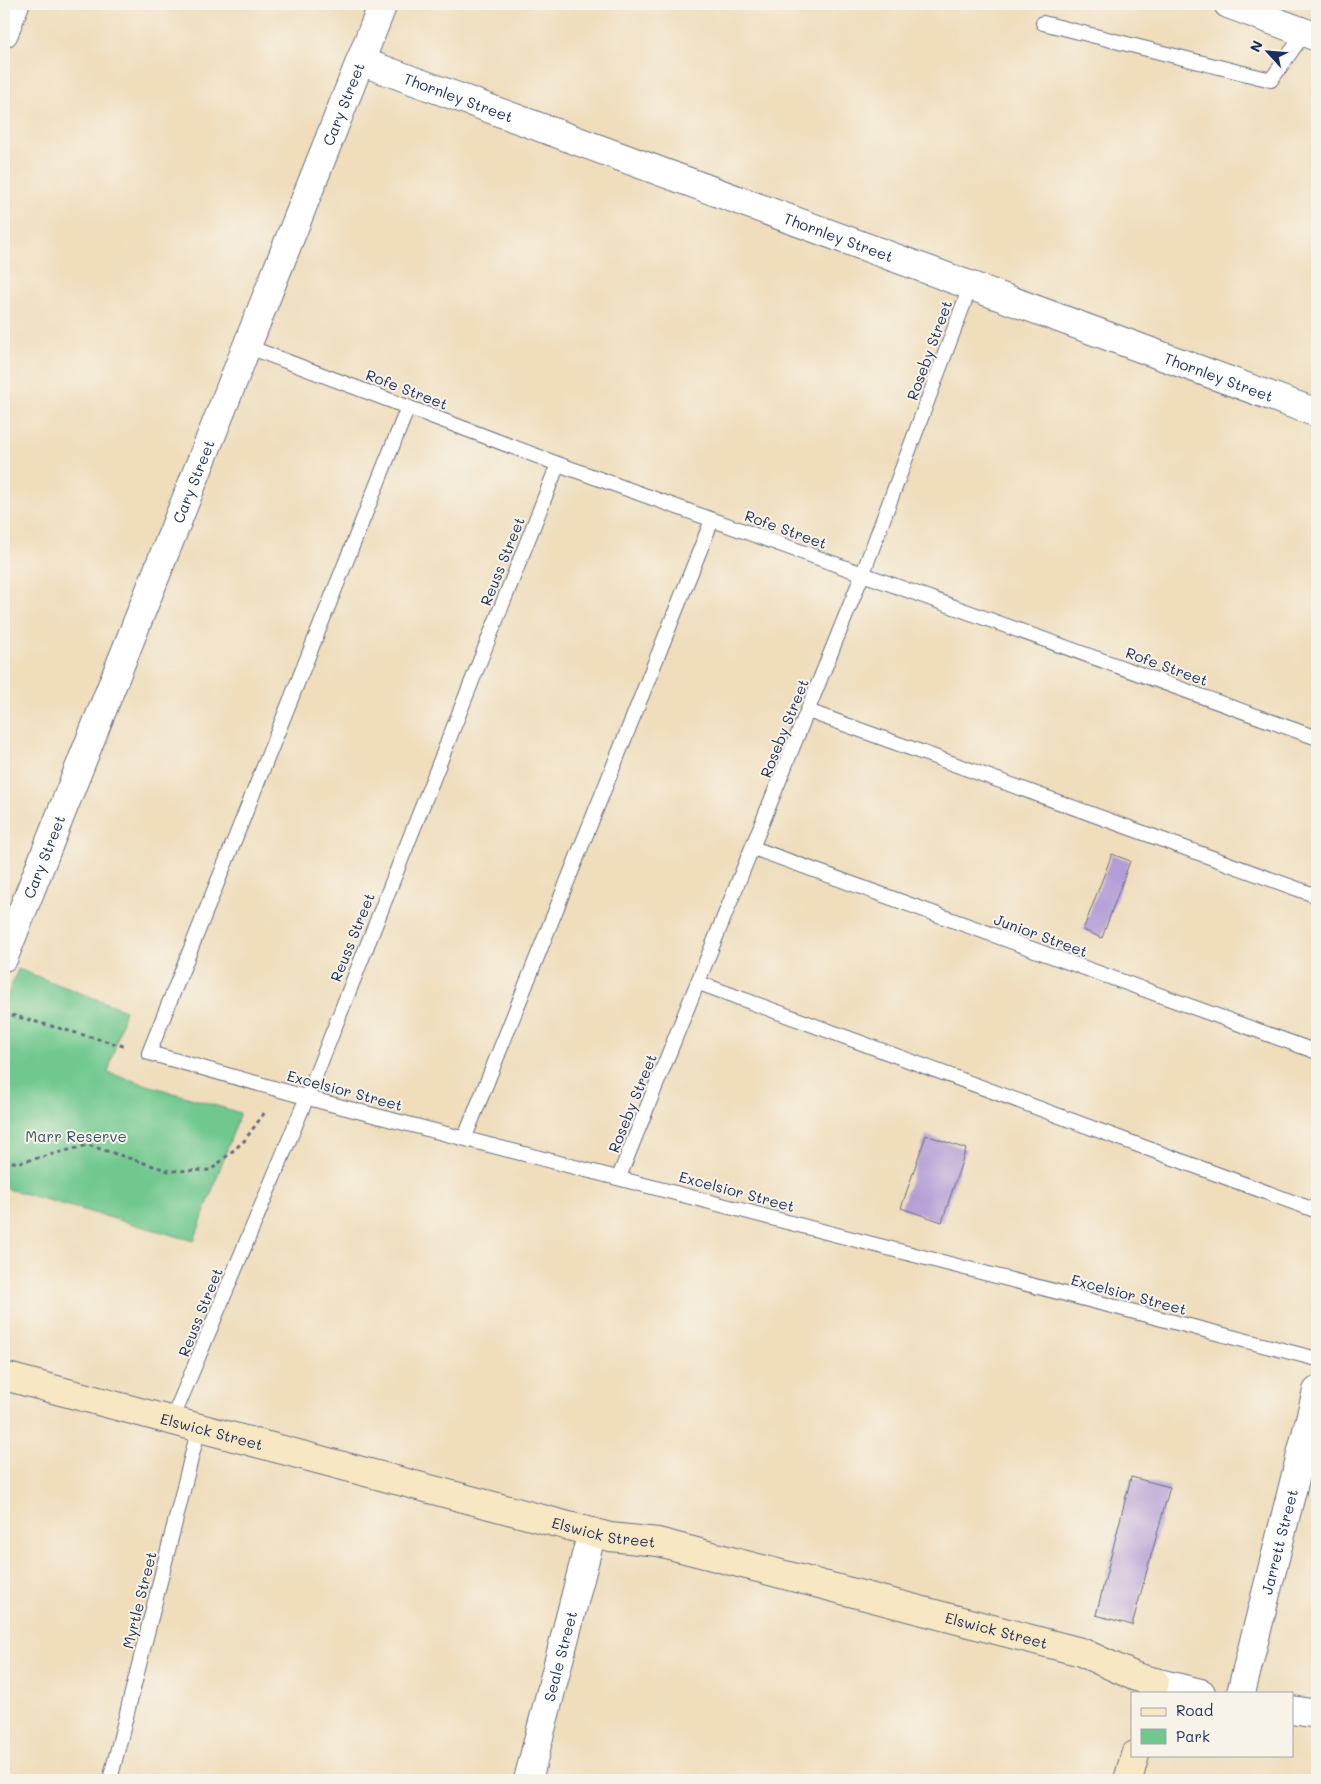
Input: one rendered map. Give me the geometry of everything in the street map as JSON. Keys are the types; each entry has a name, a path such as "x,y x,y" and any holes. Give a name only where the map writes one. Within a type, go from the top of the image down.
{"street":[{"path":"4,33 15,4"},
{"name":"Cary Street","path":"4,957 383,4"},
{"path":"1228,4 1311,35"},
{"name":"Thornley Street","path":"360,61 970,287 1317,413"},
{"name":"Elswick Street","path":"4,1376 610,1537 658,1542 1081,1652 1154,1687 1193,1692"},
{"name":"Jarrett Street","path":"1242,1692 1317,1391"},
{"name":"Seale Street","path":"528,1780 592,1532"},
{"path":"1294,1710 1317,1714"},
{"path":"1128,1780 1135,1756"}],"lane":[{"path":"1043,23 1271,80 1311,35"},
{"name":"Roseby Street","path":"619,1178 863,573 970,287"},
{"name":"Rofe Street","path":"246,346 558,464 1317,738"},
{"path":"150,1053 408,407"},
{"name":"Reuss Street","path":"172,1420 307,1097 558,464"},
{"path":"465,1137 712,520"},
{"path":"808,711 1317,896"},
{"name":"Junior Street","path":"753,848 1317,1052"},
{"path":"699,983 1317,1211"},
{"name":"Excelsior Street","path":"150,1053 307,1097 1317,1359"},
{"name":"Myrtle Street","path":"110,1780 199,1427"}],"path":[{"path":"4,1013 150,1053"},
{"path":"4,1160 18,1163 88,1145 169,1171 211,1170 244,1141 265,1112 307,1097"}],"green space":[{"name":"Marr Reserve","path":"18,969 125,1010 108,1073 240,1113 194,1241 4,1188 4,1005"}],"building":[{"path":"1112,854 1130,861 1102,938 1083,930"},
{"path":"926,1135 966,1149 942,1222 901,1208"},
{"path":"1131,1477 1170,1487 1132,1625 1096,1615"}]}
